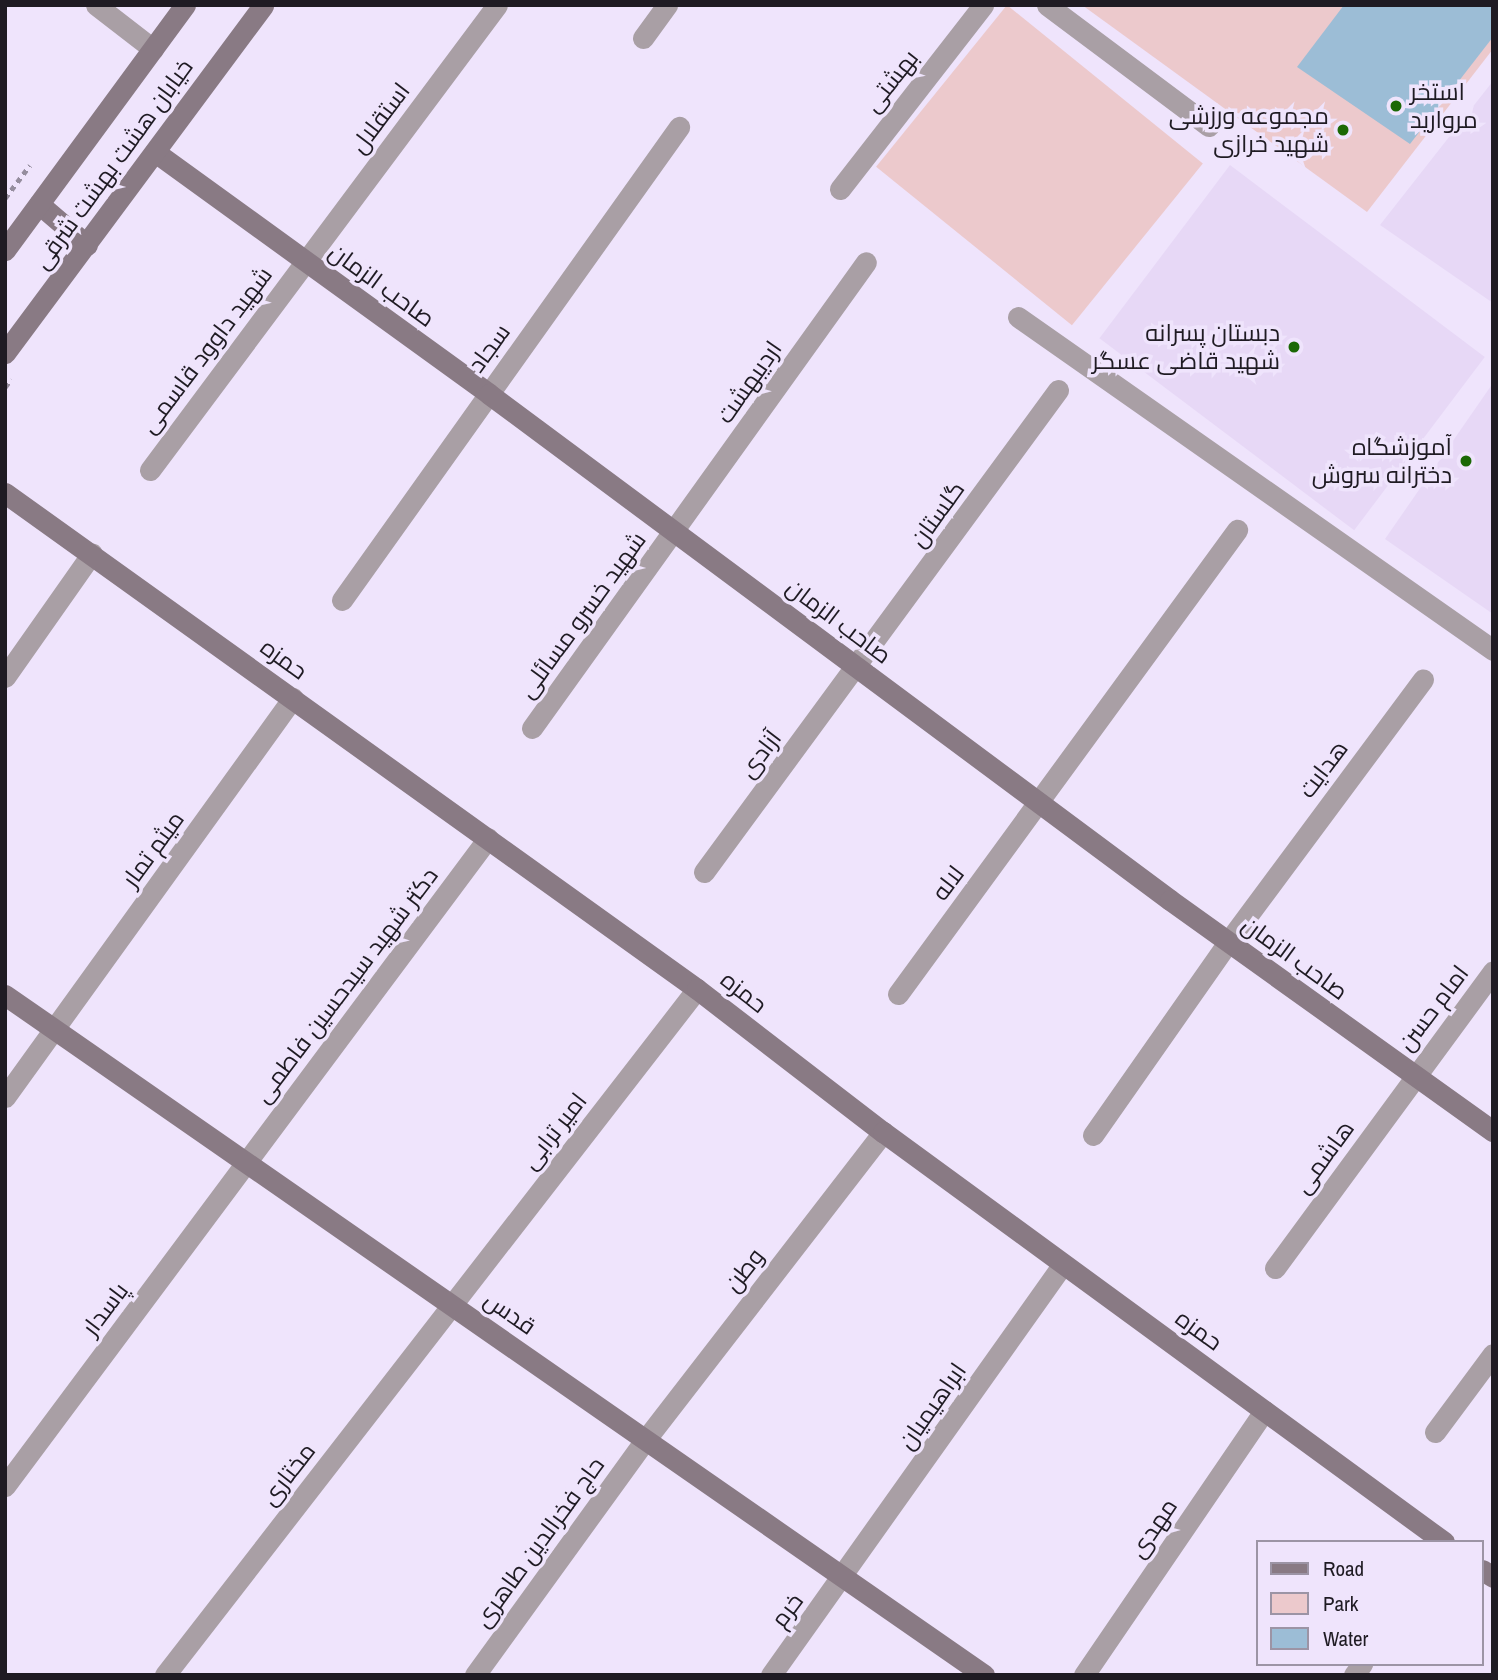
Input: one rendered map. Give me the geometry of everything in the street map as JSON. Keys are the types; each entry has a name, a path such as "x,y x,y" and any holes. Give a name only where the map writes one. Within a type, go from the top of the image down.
{"street":[{"path":"96,5 153,49"},
{"name":"خیابان هشت بهشت شرقی","path":"5,250 185,5"},
{"name":"خیابان هشت بهشت شرقی","path":"5,353 263,5"},
{"name":"استقلال","path":"305,261 497,5"},
{"path":"643,38 667,5"},
{"name":"بهشتی","path":"840,189 983,5"},
{"path":"1047,5 1209,126"},
{"name":"سجاد","path":"342,600 679,127"},
{"name":"صاحب الزمان","path":"155,152 489,394 1228,942 1493,1131"},
{"path":"39,204 87,245"},
{"name":"شهید داوود قاسمی","path":"150,470 305,261"},
{"name":"اردیبهشت","path":"675,532 866,262"},
{"path":"1018,317 1493,650"},
{"name":"گلستان","path":"858,668 1058,390"},
{"name":"حمزه","path":"5,493 697,989 883,1132 1441,1540"},
{"name":"لاله","path":"898,994 1040,804 1237,530"},
{"name":"شهید خسرو مسائلی","path":"532,728 675,532"},
{"path":"5,677 92,553"},
{"name":"آزادی","path":"704,872 858,668"},
{"name":"هدایت","path":"1228,942 1423,679"},
{"name":"میثم تمار","path":"5,1097 293,698"},
{"name":"دکتر شهید سیدحسین فاطمی","path":"247,1163 488,838"},
{"path":"1093,1135 1228,942"},
{"name":"امام حسن","path":"1415,1076 1493,971"},
{"name":"امیر ترابی","path":"453,1306 697,989"},
{"name":"قدس","path":"5,995 984,1675"},
{"name":"هاشمی","path":"1275,1268 1415,1076"},
{"name":"وطن","path":"646,1440 883,1132"},
{"name":"پاسدار","path":"5,1486 247,1163"},
{"name":"ابراهیمیان","path":"844,1577 1063,1264"},
{"name":"مختاری","path":"165,1675 453,1306"},
{"path":"1435,1432 1493,1354"},
{"name":"مهدی","path":"1084,1675 1264,1411"},
{"name":"حاج فخرالدین طاهری","path":"475,1675 646,1440"},
{"name":"خرم","path":"771,1675 844,1577"}],"shaded area":[{"path":"1493,81 1493,303 1380,225"},
{"name":"دبستان پسرانه شهید قاضی عسگر","path":"1230,165 1485,357 1354,530 1099,338"},
{"name":"آموزشگاه دخترانه سروش","path":"1493,383 1493,614 1385,539"}],"green space":[{"path":"1007,5 1203,164 1072,325 876,167"},
{"name":"مجموعه ورزشی شهید خرازی","path":"1082,5 1493,5 1493,49 1367,212"}],"water":[{"name":"استخر مروارید","path":"1344,5 1493,5 1493,37 1410,144 1297,67"}],"place":[{"name":"استخر مروارید","path":"1396,106"},
{"name":"مجموعه ورزشی شهید خرازی","path":"1343,130"},
{"name":"دبستان پسرانه شهید قاضی عسگر","path":"1294,347"},
{"name":"آموزشگاه دخترانه سروش","path":"1466,461"}]}
